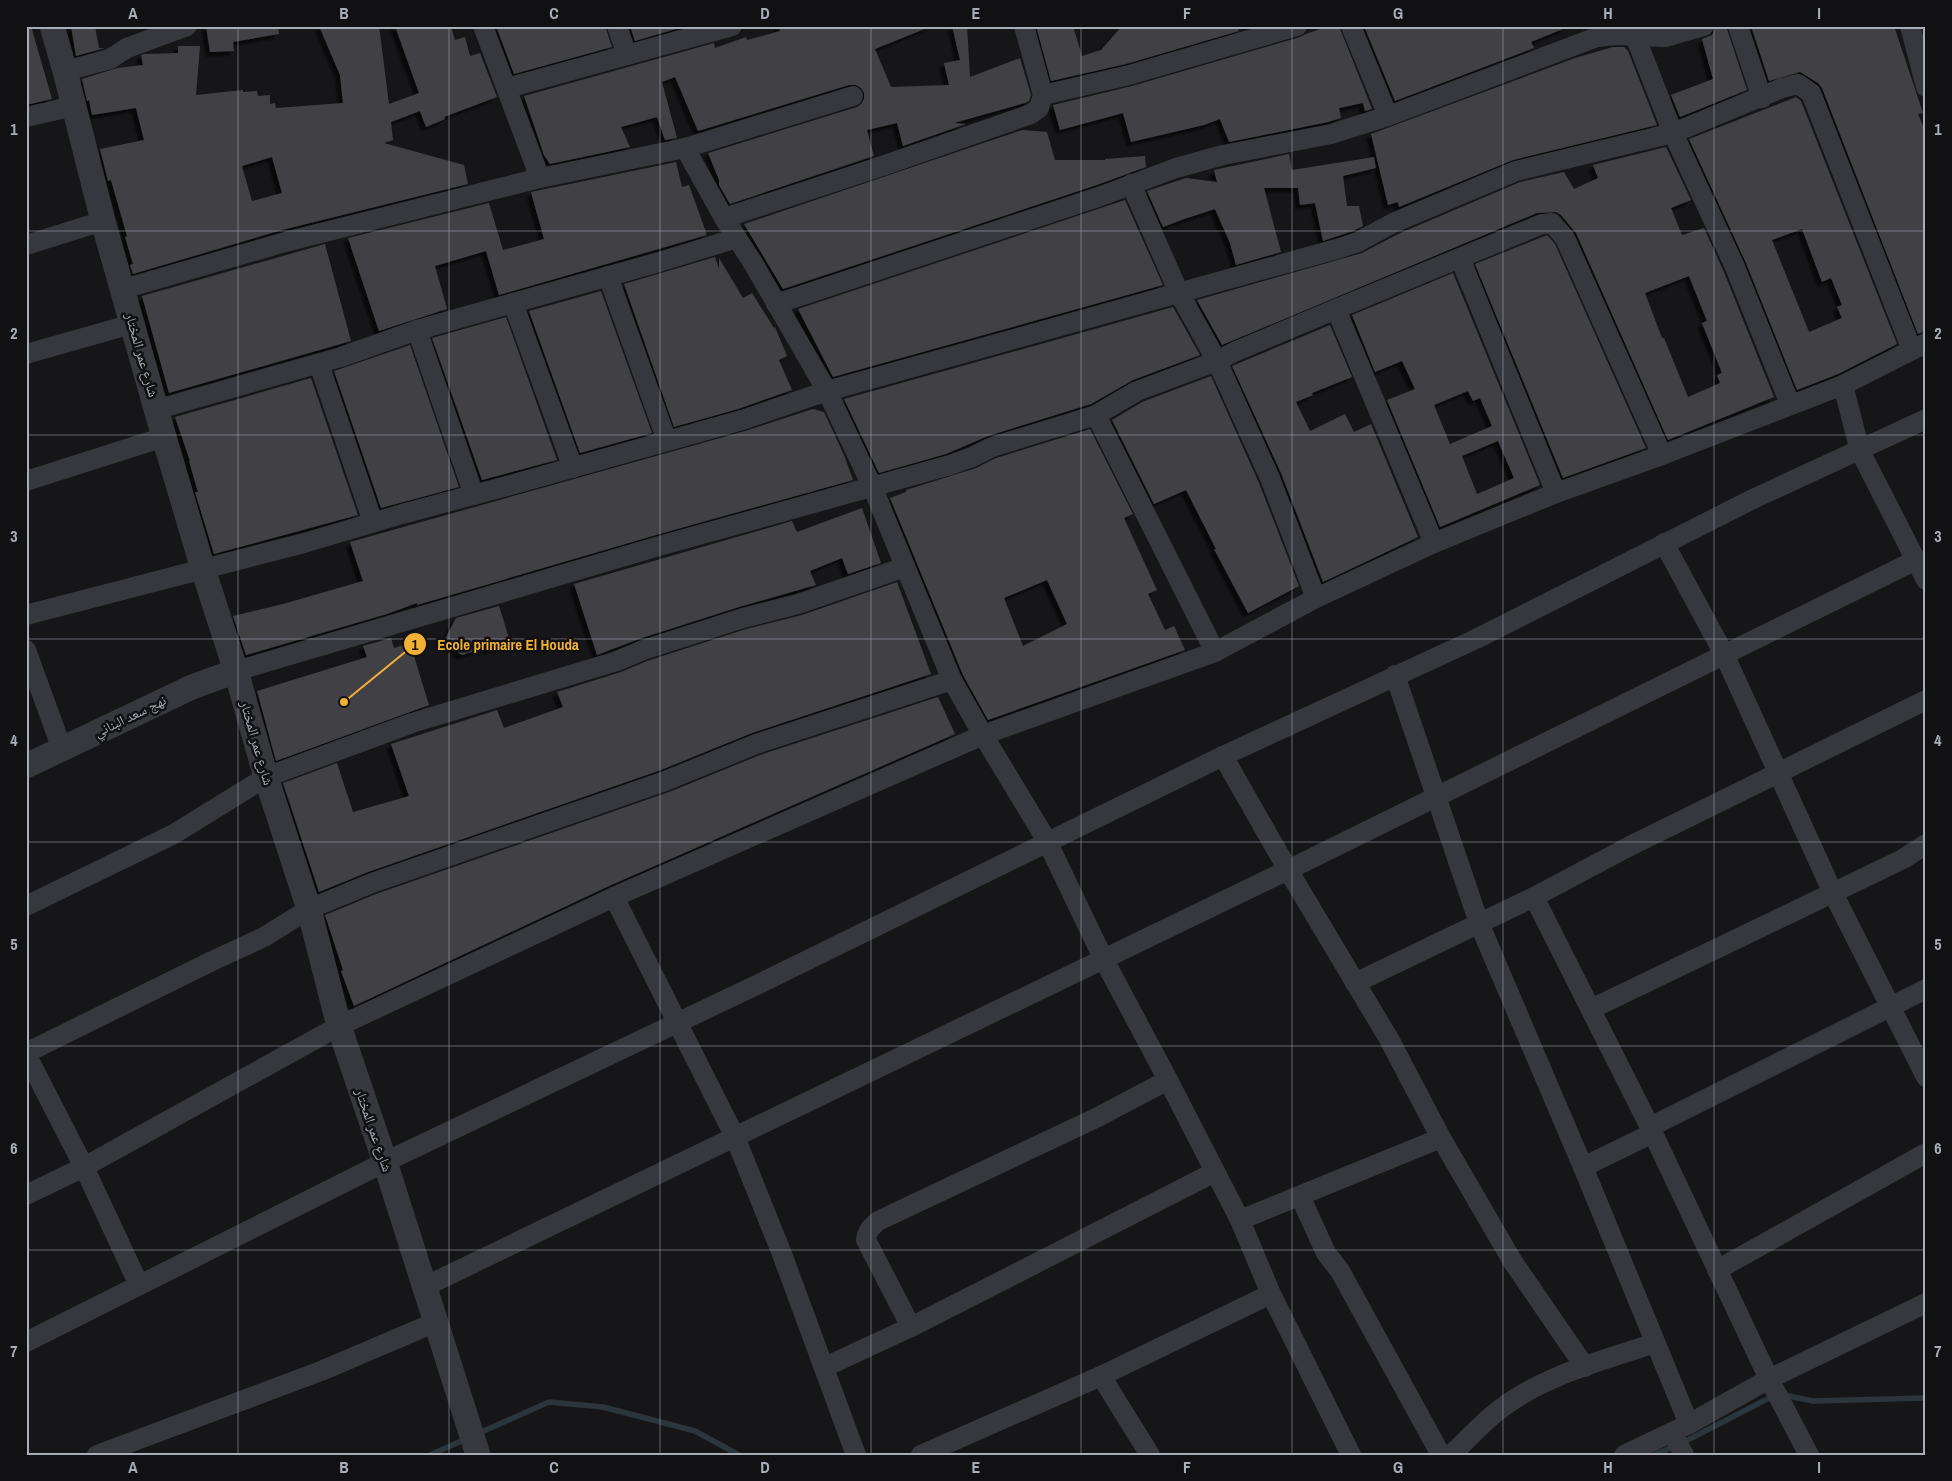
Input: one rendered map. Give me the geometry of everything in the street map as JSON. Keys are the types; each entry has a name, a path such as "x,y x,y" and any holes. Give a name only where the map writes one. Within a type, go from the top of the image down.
{"street":[{"name":"شارع عمر المختار","path":"52,26 103,221 158,410 164,438 236,671 266,777 309,910 339,1026 386,1162 476,1450"},
{"path":"65,70 110,59 127,48 187,26"},
{"path":"483,26 540,178"},
{"path":"618,26 627,55"},
{"path":"507,88 732,26"},
{"path":"724,218 1031,114 1039,108 1042,95 1024,26"},
{"path":"1042,95 1129,74 1297,26"},
{"path":"1351,26 1388,116"},
{"path":"776,304 1101,196 1130,184 1223,155 1331,134 1388,116 1597,36 1666,37 1704,26"},
{"path":"1738,26 1762,98"},
{"path":"1910,26 1926,87"},
{"path":"1636,36 1672,133 1735,267 1790,404"},
{"path":"26,615 304,543 373,522 667,442 742,420 827,391 1340,248 1358,242 1393,223 1516,171 1672,133 1762,98 1782,88 1798,84 1812,93 1818,113 1919,346 1843,385 1662,455 1556,493 1434,543 1316,598 1215,652 983,736 614,897 339,1026 84,1167 26,1195"},
{"path":"123,289 285,242 540,178 685,148 853,96"},
{"path":"26,117 74,106"},
{"path":"685,148 724,218 827,391 872,486 952,680 983,736 1047,841 1103,958 1240,1220 1271,1294 1351,1455"},
{"path":"1130,184 1179,293 1217,361 1270,478 1316,598"},
{"path":"26,245 103,221"},
{"path":"236,671 659,546 950,464 972,457 992,446 1096,415 1137,391 1217,361 1336,308 1542,224 1552,223 1565,238 1662,455"},
{"path":"158,410 319,364 417,330 737,238"},
{"path":"1460,258 1556,493"},
{"path":"608,276 667,442"},
{"path":"513,303 573,468"},
{"path":"1336,308 1434,543"},
{"path":"26,354 132,324"},
{"path":"417,330 474,495"},
{"path":"319,364 373,522"},
{"path":"1843,385 1860,451 1926,580"},
{"path":"1096,415 1215,652"},
{"path":"26,1342 386,1162 1224,756 1478,638 1755,498 1926,419"},
{"path":"26,481 164,438"},
{"path":"1664,544 1724,654 1833,893 1926,1077"},
{"path":"424,1287 1288,870 1916,560"},
{"path":"26,906 174,834 266,777 412,723 617,661 643,650 743,618 798,604 905,567"},
{"path":"26,650 62,749"},
{"name":"نهج سعد البناني","path":"26,766 192,687 236,671"},
{"path":"1395,675 1479,923 1584,1167 1655,1343 1680,1429 1684,1455"},
{"path":"139,1285 84,1167 26,1054 264,937 309,910 372,883 665,781 756,744 952,680"},
{"path":"1355,983 1534,897 1630,846 1926,700"},
{"path":"1224,756 1288,870 1389,1039 1441,1138 1513,1262 1585,1367"},
{"path":"1591,1009 1903,859 1926,844"},
{"path":"614,897 735,1137 825,1367 856,1455"},
{"path":"1534,897 1652,1130 1717,1270 1770,1379 1810,1455"},
{"path":"1584,1167 1926,989"},
{"path":"911,1327 866,1240 866,1234 870,1228 878,1221 1098,1117 1168,1080"},
{"path":"1240,1220 1441,1138"},
{"path":"1717,1270 1926,1153"},
{"path":"825,1367 911,1327 1215,1172"},
{"path":"1300,1196 1326,1253 1340,1271 1441,1455"},
{"path":"921,1455 1101,1376 1271,1294"},
{"path":"1624,1455 1680,1429 1770,1379 1926,1303"},
{"path":"97,1455 321,1371 436,1322"},
{"path":"1451,1455 1498,1410 1536,1386 1655,1343"},
{"path":"1101,1376 1150,1455"}],"building":[{"path":"26,26 31,26 52,99 26,105"},
{"path":"71,26 95,26 99,48 105,48 76,56"},
{"path":"206,26 278,26 279,34 233,42 234,51 210,52"},
{"path":"319,26 379,26 389,104 419,93 395,26 451,26 455,40 465,37 470,56 480,53 497,97 444,117 445,119 426,127 420,111 391,122 393,140 384,143 464,165 468,184 282,230 133,274 130,265 133,264 125,237 127,236 111,180 108,181 100,149 144,140 136,108 92,115 82,79 117,68 143,65 141,55 144,54 178,53 178,46 200,46 196,95 243,90 243,92 257,91 258,96 270,95 270,104 275,103 276,108 343,103 340,75","holes":["272,157 282,193 252,201 242,166"]},
{"path":"496,26 605,26 612,47 514,74"},
{"path":"630,26 686,26 635,41"},
{"path":"778,26 932,26 875,49 891,87 949,85 944,63 960,60 952,26 967,26 970,77 1020,58 1031,95 1029,101 1025,103 954,123 966,124 903,146 897,123 867,130 874,156 730,204 719,185 719,180 708,153 857,107 864,99 864,93 861,88 856,85 849,85 698,131 675,77 662,82 677,138 665,140 657,117 621,127 630,147 550,164 544,155 524,96 714,43 715,48 746,37 747,40 780,31"},
{"path":"1036,26 1073,26 1082,56 1101,50 1122,26 1237,26 1239,31 1126,64 1051,81"},
{"path":"1329,26 1339,26 1372,109 1365,111 1363,103 1339,108 1341,118 1229,142 1220,119 1204,125 1131,142 1123,113 1060,130 1053,105 1132,86 1300,37"},
{"path":"1364,26 1568,27 1531,42 1534,48 1395,101"},
{"path":"1716,26 1726,26 1747,90 1680,117 1671,95 1713,79 1702,39 1712,35"},
{"path":"1751,26 1894,26 1923,113 1918,114 1926,133 1926,331 1918,334 1822,88 1818,83 1800,72 1769,81"},
{"path":"1613,47 1624,47 1628,51 1657,125 1513,160 1399,207 1398,202 1388,205 1371,134 1575,58"},
{"path":"1796,97 1801,101 1897,344 1838,374 1797,390 1746,263 1689,139","holes":["1802,229 1822,282 1831,278 1842,305 1837,307 1842,318 1809,332 1772,240"]},
{"path":"1022,130 1047,132 1055,160 1105,160 1145,156 1146,167 783,289 744,224"},
{"path":"1666,147 1691,200 1671,208 1682,235 1704,228 1724,272 1774,397 1668,440 1576,233 1561,215 1556,212 1537,213 1222,345 1197,300 1362,253 1398,234 1520,182 1564,172 1574,189 1598,178 1593,165","holes":["1689,276 1707,321 1702,323 1722,373 1717,375 1720,383 1688,397 1645,293"]},
{"path":"1289,154 1292,170 1374,157 1376,168 1343,176 1347,206 1359,206 1363,226 1323,241 1315,203 1300,205 1298,188 1264,188 1281,252 1236,265 1230,243 1215,209 1163,227 1147,191 1186,178 1217,182 1214,170"},
{"path":"676,162 682,187 689,185 707,235 499,295 486,251 435,266 447,309 379,331 348,238 489,203 503,250 544,239 531,192"},
{"path":"1125,200 1163,285 833,377 798,309"},
{"path":"1547,235 1555,244 1646,448 1563,478 1475,264"},
{"path":"325,244 351,341 169,393 142,296"},
{"path":"715,257 719,269 719,258 743,298 752,293 775,327 787,356 779,360 792,390 738,409 674,427 624,284"},
{"path":"1453,273 1540,485 1440,527 1387,400 1415,389 1402,361 1375,372 1352,315","holes":["1468,391 1473,401 1480,398 1492,426 1450,444 1434,405","1498,441 1514,478 1477,494 1462,456"]},
{"path":"601,291 652,433 580,453 529,311"},
{"path":"1173,307 1200,355 1133,380 1091,404 988,436 946,454 879,473 844,399"},
{"path":"506,317 557,460 482,480 432,338"},
{"path":"1330,325 1352,377 1312,393 1313,395 1296,402 1310,431 1345,414 1354,432 1371,424 1418,537 1323,582 1281,473 1232,366"},
{"path":"410,345 459,487 381,508 334,371"},
{"path":"1211,376 1259,483 1299,586 1248,613 1214,549 1216,549 1186,490 1154,504 1112,420 1142,402"},
{"path":"311,378 358,515 214,554 195,492 198,492 190,461 175,417"},
{"path":"813,409 824,412 844,455 853,480 417,605 417,603 387,614 246,655 233,616 363,581 350,542 745,431"},
{"path":"1090,429 1133,514 1124,518 1157,590 1148,594 1165,630 1174,626 1185,650 988,720 963,675 890,498 906,492 906,490 976,468 996,458","holes":["1047,580 1067,624 1023,646 1004,598"]},
{"path":"862,508 881,563 848,574 842,558 810,571 816,585 739,607 639,639 597,655 574,584 792,521 797,532"},
{"path":"897,582 931,674 752,733 661,770 368,872 319,892 283,783 337,763 353,812 409,796 391,744 497,710 504,728 563,707 557,692 746,629 802,615"},
{"path":"499,606 509,638 509,644 488,650 487,647 462,655 443,643 456,618"},
{"path":"391,638 394,648 410,643 429,705 276,761 257,691 367,657 363,646"},
{"path":"938,697 955,734 609,886 354,1006 341,971 343,970 325,915 376,894 669,792 760,755"}],"waterway":[{"path":"1654,1455 1678,1445 1775,1395"},
{"path":"1784,1395 1813,1401 1926,1398"},
{"path":"477,1434 549,1402 603,1407 695,1431 739,1455"},
{"path":"430,1455 466,1439"}],"place":[{"name":"Ecole primaire El Houda","path":"344,702"}]}
